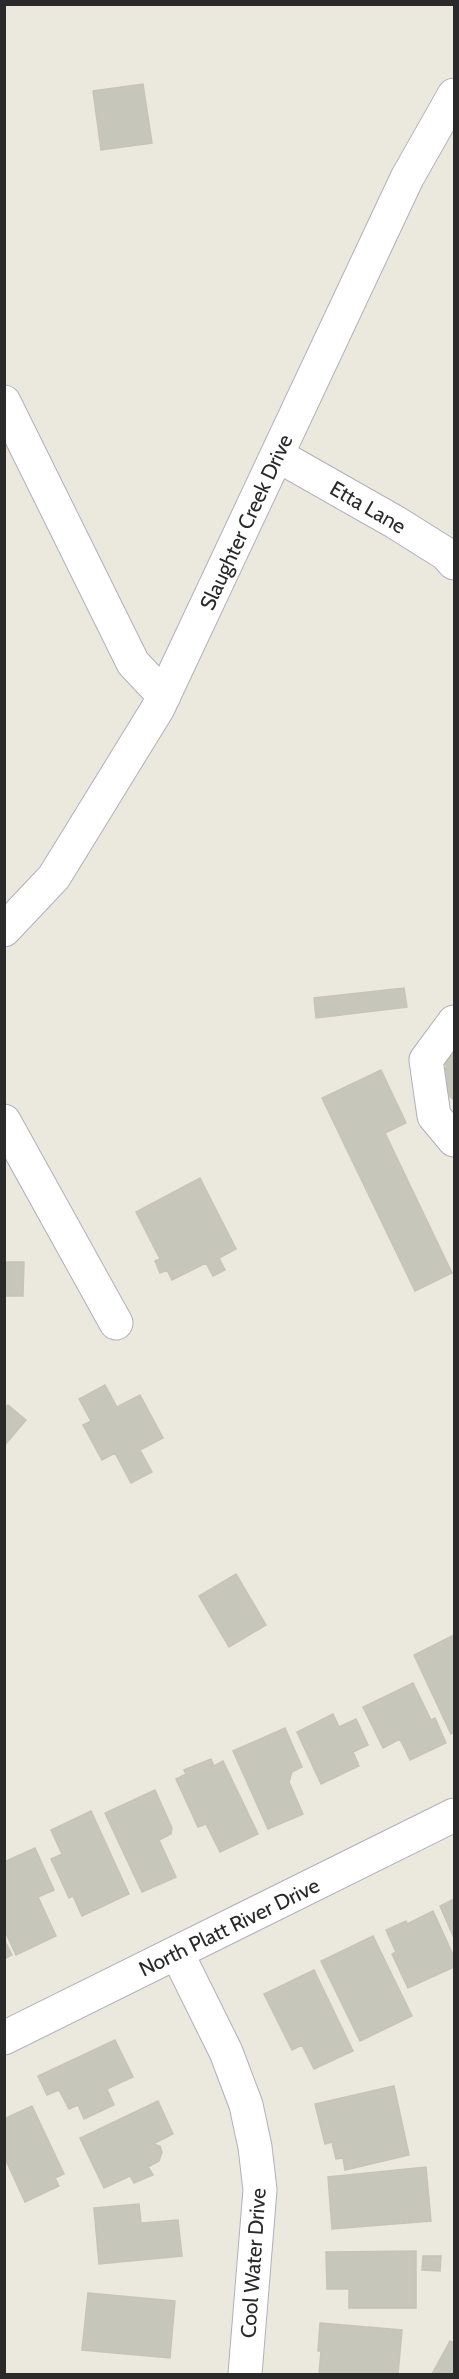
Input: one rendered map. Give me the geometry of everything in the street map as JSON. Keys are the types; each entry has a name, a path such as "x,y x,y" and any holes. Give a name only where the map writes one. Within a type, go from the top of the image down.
{"street":[{"name":"Slaughter Creek Drive","path":"4,930 54,877 164,696 407,178 454,94"},
{"path":"4,402 134,663 164,696"},
{"name":"Etta Lane","path":"278,455 395,522 446,554 454,563"},
{"path":"454,1022 426,1060 434,1116 454,1140"},
{"path":"4,1120 116,1323"},
{"name":"North Platt River Drive","path":"4,2038 454,1815"},
{"name":"Cool Water Drive","path":"177,1953 226,2052 246,2104 255,2147 260,2190 244,2374"}],"building":[{"path":"143,84 152,143 101,150 93,91"},
{"path":"404,988 407,1007 316,1018 314,998"},
{"path":"454,1045 454,1100 433,1083 447,1066 442,1062"},
{"path":"381,1070 406,1123 385,1133 452,1273 415,1291 322,1098"},
{"path":"200,1178 236,1249 219,1258 225,1270 213,1276 206,1263 172,1280 167,1270 160,1273 155,1261 160,1259 136,1212"},
{"path":"4,1262 24,1262 23,1296 4,1296"},
{"path":"105,1385 117,1407 140,1395 163,1438 140,1450 152,1472 131,1483 115,1453 102,1460 83,1425 91,1421 79,1399"},
{"path":"8,1405 26,1420 4,1446 4,1409"},
{"path":"236,1574 266,1625 229,1647 199,1596"},
{"path":"454,1635 454,1732 451,1734 414,1655"},
{"path":"413,1683 431,1720 435,1718 446,1743 410,1760 400,1739 383,1748 363,1707"},
{"path":"333,1714 339,1727 356,1719 368,1745 353,1752 359,1766 321,1784 297,1732"},
{"path":"285,1728 302,1767 292,1772 289,1782 303,1814 268,1829 233,1751"},
{"path":"211,1759 214,1766 223,1761 258,1834 220,1852 206,1824 198,1827 176,1779 186,1774 184,1770"},
{"path":"155,1790 172,1828 171,1834 159,1840 176,1877 142,1892 105,1813"},
{"path":"91,1811 129,1894 82,1916 73,1896 69,1898 51,1859 62,1854 51,1830"},
{"path":"35,1848 54,1890 38,1897 56,1936 16,1955 4,1929 4,1862"},
{"path":"454,1899 454,1938 440,1906"},
{"path":"433,1911 454,1957 454,1967 408,1988 392,1954 396,1952 386,1930 406,1921 407,1924"},
{"path":"373,1936 412,2016 360,2041 321,1961"},
{"path":"4,1939 12,1955 4,1959"},
{"path":"314,1970 353,2051 314,2069 302,2045 292,2050 264,1994"},
{"path":"115,2040 133,2077 107,2089 114,2105 84,2119 78,2105 69,2109 59,2090 47,2095 38,2076"},
{"path":"394,2086 409,2155 345,2170 343,2158 336,2159 332,2142 325,2144 315,2104"},
{"path":"158,2101 173,2134 153,2144 160,2146 162,2152 159,2161 148,2167 153,2175 134,2183 130,2176 104,2188 80,2138"},
{"path":"32,2106 64,2174 55,2178 59,2186 25,2202 4,2156 4,2119"},
{"path":"426,2167 431,2221 332,2229 328,2177"},
{"path":"139,2204 141,2223 178,2220 182,2256 99,2264 94,2208"},
{"path":"416,2251 416,2308 349,2308 349,2289 327,2289 326,2252"},
{"path":"423,2256 441,2256 440,2271 422,2270"},
{"path":"88,2293 175,2301 170,2358 82,2350"},
{"path":"320,2323 402,2330 398,2374 319,2374"},
{"path":"450,2341 454,2343 454,2374 432,2374"}]}
